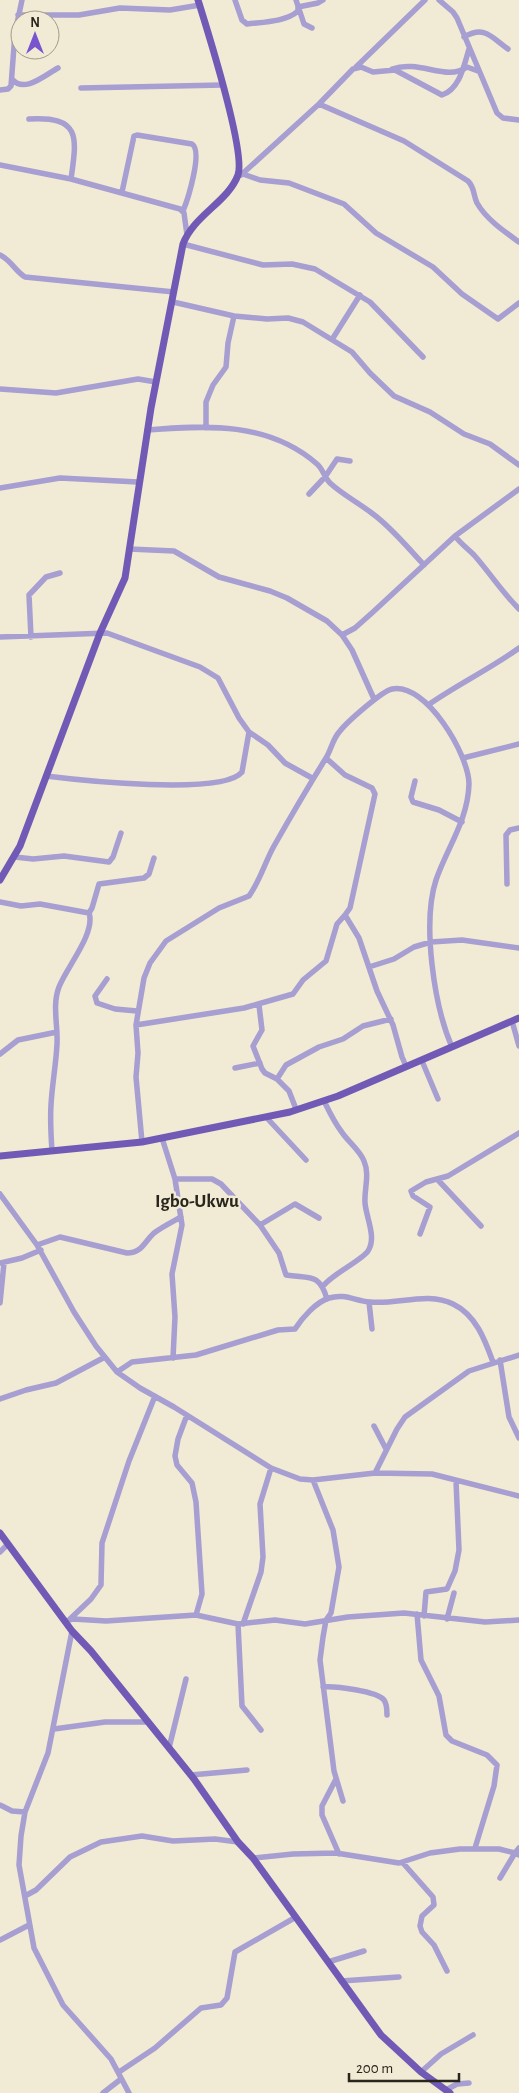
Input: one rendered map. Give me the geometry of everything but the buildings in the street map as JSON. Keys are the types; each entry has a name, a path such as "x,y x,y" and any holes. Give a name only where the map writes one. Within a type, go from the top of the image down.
{"main road":[{"path":"0,880 15,857 72,712 100,633 122,585 147,430 183,244 187,235 235,180 238,171 238,160 223,85 199,3"},
{"path":"0,1156 142,1142 266,1117 324,1101 422,1061 519,1018"},
{"path":"0,1534 68,1620 72,1631 91,1651 191,1775 238,1842 253,1858 381,2035 421,2072 446,2090"}],"street":[{"path":"235,0 242,20 247,24 264,23 290,15 295,13 298,7"},
{"path":"296,0 304,24 312,28"},
{"path":"298,7 318,3 323,0"},
{"path":"235,180 319,104 347,73 356,67 424,0"},
{"path":"439,0 453,12 496,114 503,118 519,120"},
{"path":"60,15 120,8 170,10 199,3"},
{"path":"464,37 474,31 481,30 508,50"},
{"path":"390,69 442,95 450,91 457,83 469,49"},
{"path":"0,90 8,90 12,79 14,60"},
{"path":"356,67 374,72 404,65 454,73 468,67 478,71"},
{"path":"12,79 16,83 23,85 33,83 58,68"},
{"path":"81,88 223,85"},
{"path":"319,104 404,141 468,181 474,190 480,207 501,229 519,242"},
{"path":"29,119 54,118 71,130 75,140 71,179"},
{"path":"122,192 134,136 192,144 197,151 193,176 183,211 187,235"},
{"path":"238,160 245,172 260,180 289,183 344,204 376,233 433,267 462,294 498,319 519,303"},
{"path":"0,165 71,179 122,192 183,211"},
{"path":"183,244 263,265 292,264 315,269 360,295 386,317 423,357"},
{"path":"0,256 25,277 174,292"},
{"path":"332,338 360,295"},
{"path":"173,302 234,316 296,319 332,338 352,352 375,379 394,396 430,412 460,432 490,444 519,465"},
{"path":"206,428 206,402 213,385 226,367 228,343 234,316"},
{"path":"0,390 56,393 138,379 156,382"},
{"path":"147,430 206,428 251,431 284,441 318,465 325,476 351,499 372,513 424,564"},
{"path":"309,494 337,459 350,461"},
{"path":"0,488 60,478 138,482"},
{"path":"342,635 355,628 455,536 519,489"},
{"path":"455,536 519,609"},
{"path":"128,549 174,551 219,577 246,583 287,598 327,621 342,635 358,660 374,699"},
{"path":"31,637 29,595 46,577 60,573"},
{"path":"0,637 100,633 116,636 214,675 249,732 268,745 285,763 312,778"},
{"path":"428,705 460,684 493,667 519,648"},
{"path":"142,1142 136,1077 138,1053 136,1025 144,978 150,963 166,941 219,908 249,896 312,778 326,758 339,732 374,699 391,689 411,690 428,705 448,730 463,758 469,785 462,822 434,888 431,942 436,992 442,1022 452,1047"},
{"path":"46,776 175,786 203,784 233,778 242,772 249,732"},
{"path":"463,758 519,744"},
{"path":"136,1025 259,1005 293,994 309,974 322,966 326,961 337,924 350,908 375,794 372,788 345,775 326,758"},
{"path":"415,781 411,798 413,802 439,810 462,822"},
{"path":"507,884 506,835 510,830 519,828"},
{"path":"15,857 33,859 64,856 109,862 121,833"},
{"path":"88,913 92,908 99,884 144,878 149,874 154,858"},
{"path":"0,902 21,906 40,904 88,913"},
{"path":"52,1151 51,1105 56,1068 56,997 64,975 85,937 90,918 88,913"},
{"path":"346,915 359,938 391,1019 406,1066"},
{"path":"369,967 394,959 414,947 431,942 462,940 519,948"},
{"path":"107,979 96,996 97,1002 115,1009 137,1011"},
{"path":"259,1005 262,1030 253,1046 265,1073 277,1079 292,1095 296,1109"},
{"path":"277,1079 286,1065 319,1047 343,1039 363,1026 391,1019"},
{"path":"512,1021 519,1046"},
{"path":"0,1054 18,1040 57,1032"},
{"path":"422,1061 438,1099"},
{"path":"235,1068 260,1063"},
{"path":"323,1286 336,1273 366,1254 371,1246 365,1203 367,1175 365,1162 340,1130 324,1101"},
{"path":"266,1117 306,1160"},
{"path":"420,1234 430,1207 413,1196 410,1191 426,1182 438,1180 519,1133"},
{"path":"162,1138 175,1179 181,1217 181,1232 172,1274 175,1317 174,1358"},
{"path":"175,1179 212,1179 221,1184 260,1225 279,1253 286,1275 313,1278 323,1286 327,1299"},
{"path":"438,1180 481,1226"},
{"path":"0,1194 39,1247 74,1312 117,1372 271,1468 300,1479 313,1480 374,1473 432,1474 519,1496"},
{"path":"260,1225 295,1204 319,1218"},
{"path":"0,1303 2,1263 60,1237 130,1253 142,1248 155,1232 181,1217"},
{"path":"117,1372 132,1362 214,1352 278,1330 295,1329 302,1319 327,1299 350,1296 369,1302 441,1299 455,1304 476,1323 496,1361 509,1418 519,1438"},
{"path":"369,1302 372,1329"},
{"path":"374,1473 405,1417 469,1371 519,1355"},
{"path":"0,1399 26,1390 56,1383 105,1357"},
{"path":"68,1620 91,1599 101,1585 102,1543 129,1461 155,1396"},
{"path":"187,1415 175,1449 175,1456 176,1465 192,1484 196,1502 202,1594 196,1615"},
{"path":"374,1426 386,1449"},
{"path":"261,1730 242,1706 241,1624 261,1572 263,1557 260,1504 271,1468"},
{"path":"313,1480 320,1502 333,1530 339,1567 331,1613 326,1620 320,1648 323,1687 336,1779 343,1801"},
{"path":"456,1480 457,1562 447,1589 426,1592 420,1615 421,1660 439,1696 446,1735 452,1741 487,1754 498,1765 494,1786 475,1848"},
{"path":"0,1552 7,1545"},
{"path":"447,1619 454,1594"},
{"path":"68,1620 106,1621 196,1615 241,1624 275,1620 305,1624 378,1614 420,1615 485,1622 519,1620"},
{"path":"72,1631 54,1729 45,1764 25,1812 20,1857 34,1948 63,2004 112,2059 129,2093"},
{"path":"169,1748 186,1678"},
{"path":"323,1687 340,1686 379,1695 385,1702 387,1715"},
{"path":"54,1729 105,1722 147,1722"},
{"path":"191,1775 247,1770"},
{"path":"336,1779 322,1806 322,1816 339,1854"},
{"path":"0,1805 12,1811 25,1812"},
{"path":"25,1896 36,1890 70,1857 101,1842 142,1836 173,1841 215,1839 238,1842"},
{"path":"253,1858 293,1854 339,1854 403,1863 438,1852 475,1848 518,1852 500,1878"},
{"path":"403,1863 434,1901 432,1908 422,1916 420,1926 422,1932 434,1945 447,1971"},
{"path":"119,2072 155,2048 202,2008 221,2005 227,1998 235,1952 296,1917"},
{"path":"0,1940 29,1925"},
{"path":"328,1962 364,1951"},
{"path":"341,1982 399,1978"},
{"path":"421,2072 441,2054 472,2035"},
{"path":"103,2093 121,2079"},
{"path":"436,2093 457,2084 469,2082"}],"district":[{"name":"Igbo-Ukwu","path":"197,1200"}]}
